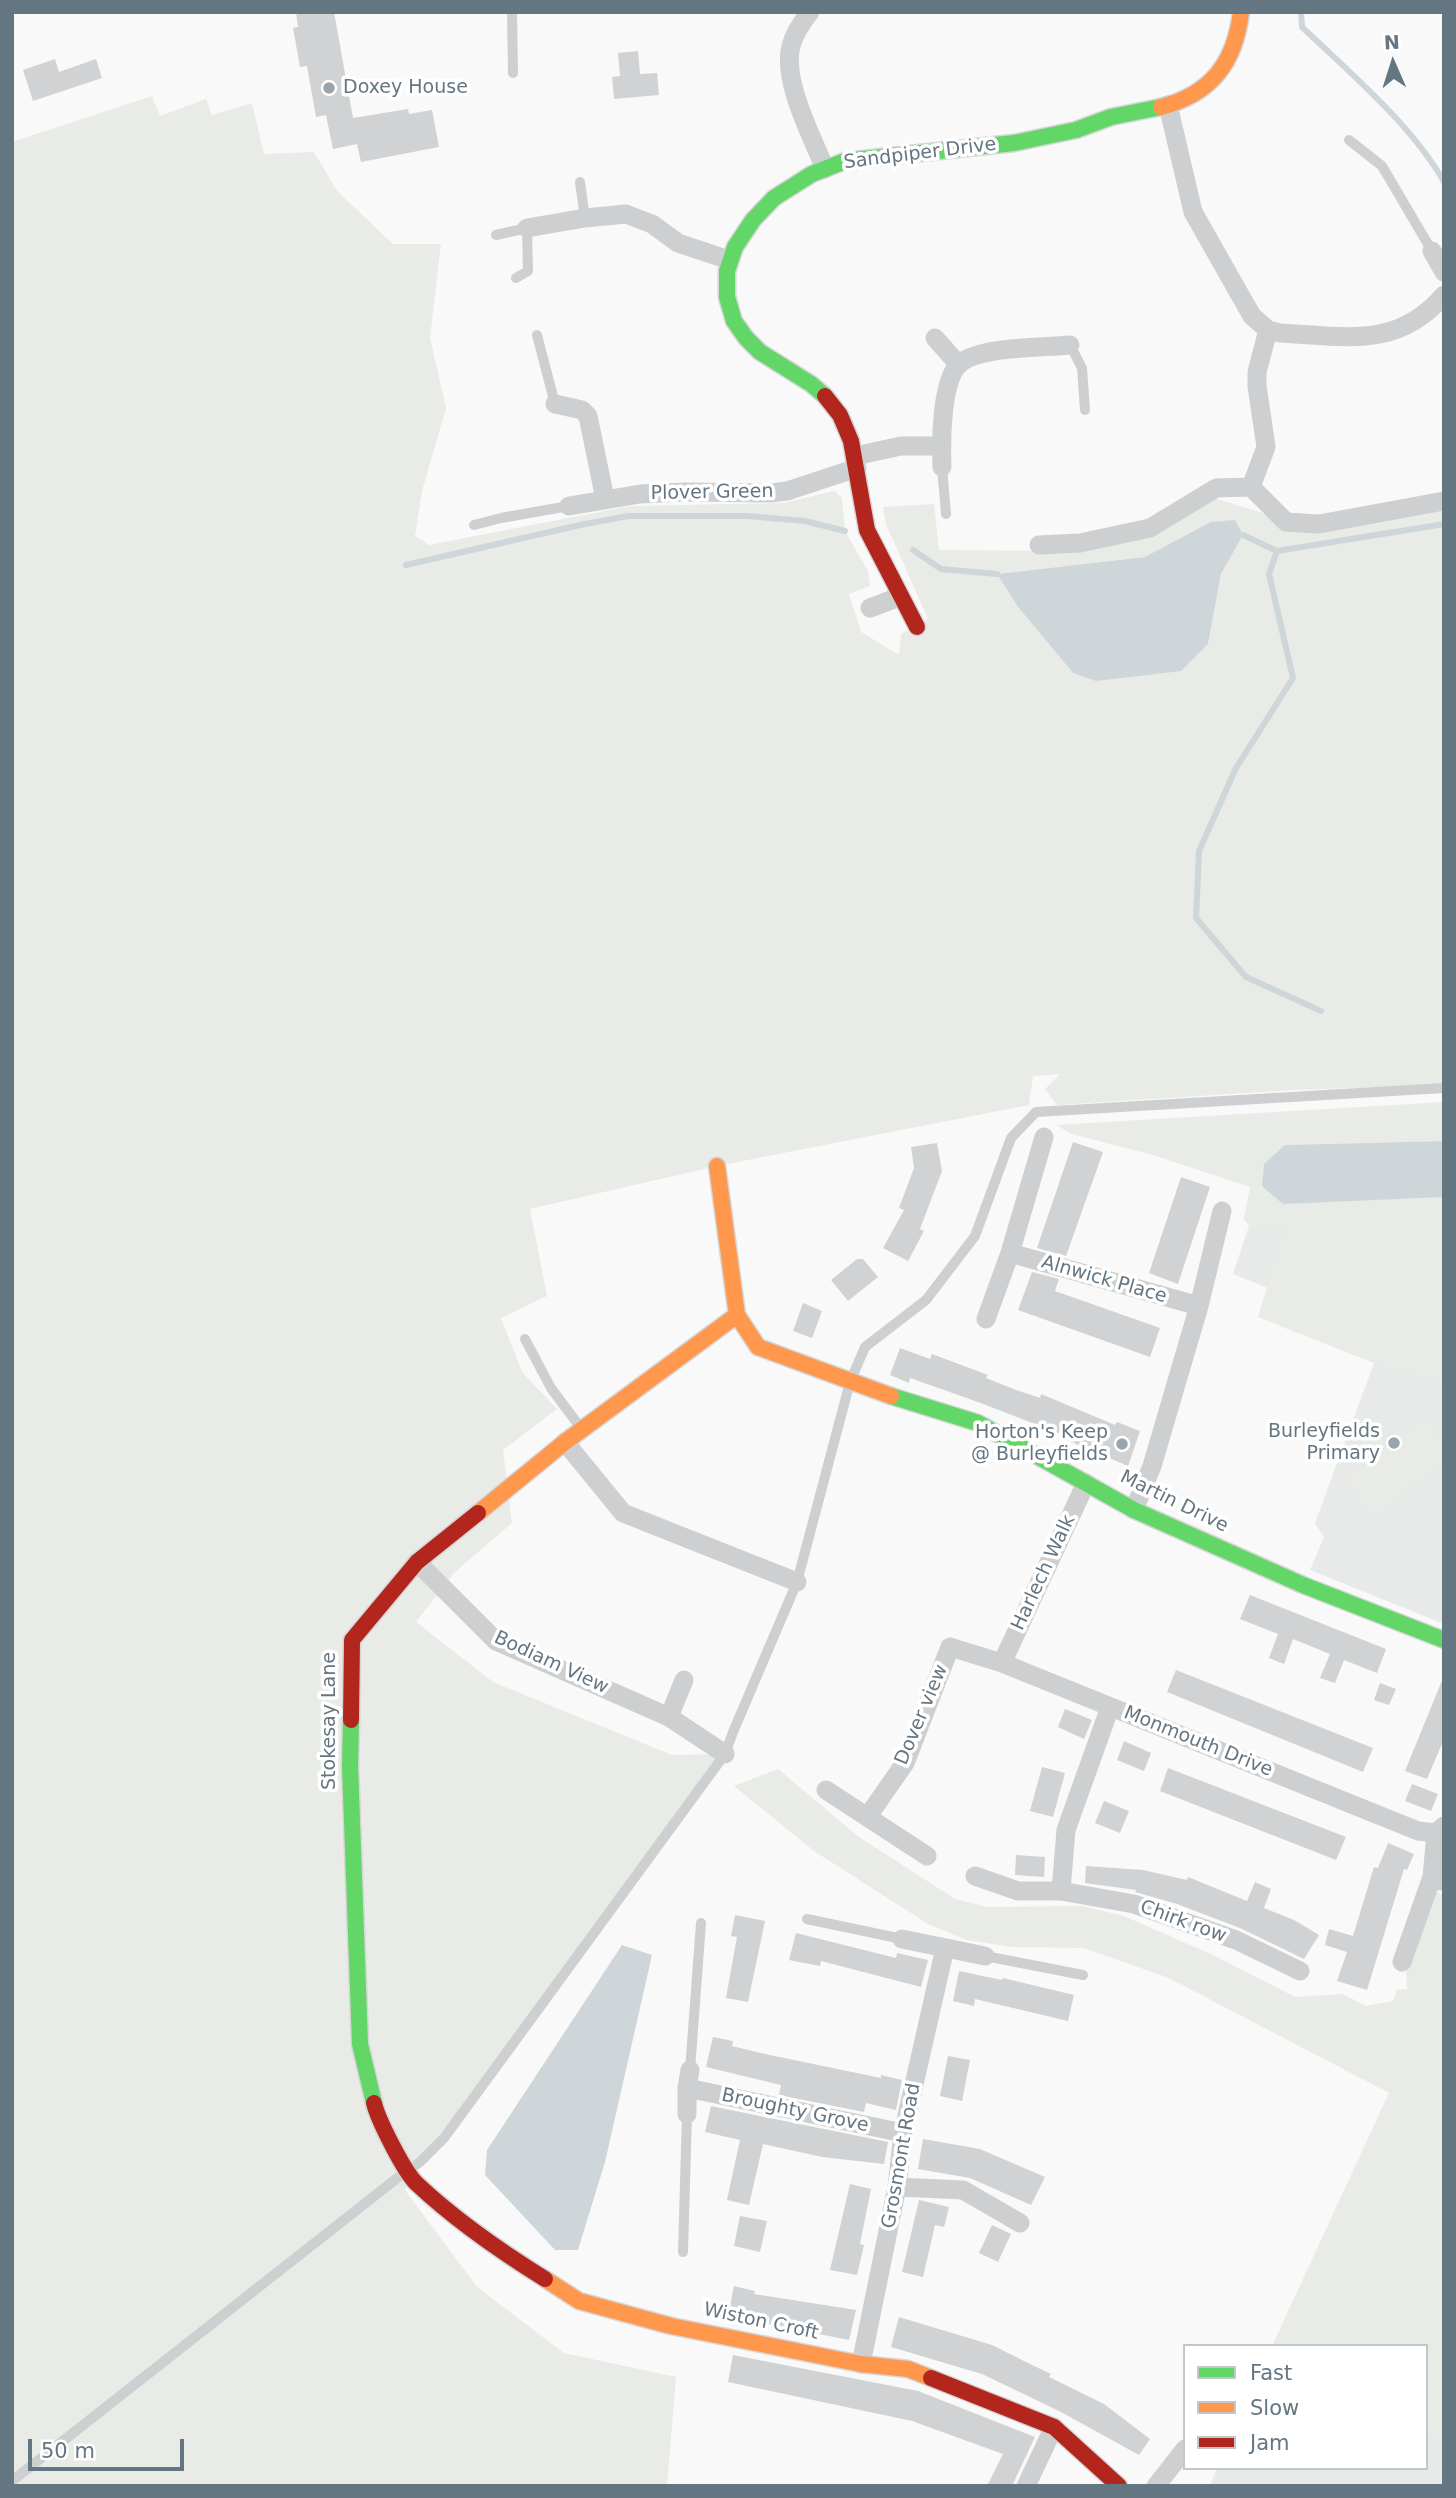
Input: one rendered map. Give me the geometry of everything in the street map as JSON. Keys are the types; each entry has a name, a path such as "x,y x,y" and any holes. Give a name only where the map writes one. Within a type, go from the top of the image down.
{"street":[{"path":"810,12 790,47 790,74 825,169"},
{"name":"Sandpiper Drive","path":"917,628 898,597 865,524 851,437 840,415 825,395 807,380 764,356 748,343 737,327 726,294 729,260 736,243 760,212 799,180 844,162 993,146 1078,129 1188,98 1203,88 1226,65 1238,37 1241,12"},
{"path":"1168,105 1193,212 1252,316 1261,327 1280,333 1382,335 1409,326 1423,317 1444,295"},
{"path":"527,228 626,214 652,224 678,243 729,260"},
{"path":"1432,251 1444,272"},
{"path":"1251,487 1266,447 1256,386 1268,330"},
{"path":"935,338 959,365"},
{"path":"942,467 947,394 952,375 959,365 984,353 1070,345"},
{"path":"555,404 582,410 588,416 605,499"},
{"name":"Plover Green","path":"569,506 640,494 787,491 901,446 942,446"},
{"path":"1039,545 1080,543 1150,528 1216,488 1251,487 1286,522 1319,524 1444,501"},
{"path":"870,608 898,597"},
{"path":"986,1319 1010,1253 1044,1137"},
{"path":"717,1166 737,1315"},
{"path":"1134,1510 1152,1466 1199,1306 1222,1211"},
{"name":"Alnwick Place","path":"1010,1253 1199,1306"},
{"name":"Martin Drive","path":"737,1315 758,1347 850,1382 978,1423 1134,1510 1303,1585 1444,1640"},
{"name":"Stokesay Lane","path":"407,2171 377,2116 360,2044 350,1766 352,1640 417,1562 565,1442 737,1315"},
{"path":"565,1442 623,1513 797,1582"},
{"name":"Harlech Walk","path":"1002,1663 1086,1483"},
{"name":"Bodiam View","path":"417,1562 496,1641 669,1717 725,1754"},
{"name":"Monmouth Drive","path":"950,1647 1002,1663 1418,1831 1440,1829"},
{"name":"Dover view","path":"868,1816 905,1763 950,1647"},
{"path":"669,1717 684,1680"},
{"path":"1061,1891 1066,1830 1110,1707"},
{"path":"826,1790 927,1856"},
{"path":"1402,1962 1438,1879 1440,1829"},
{"name":"Chirk row","path":"975,1876 1018,1891 1061,1891 1134,1904 1236,1940 1300,1971"},
{"path":"902,1939 985,1956"},
{"name":"Grosmont Road","path":"861,2364 897,2187 903,2133 945,1948"},
{"path":"687,2114 689,2079"},
{"name":"Broughty Grove","path":"689,2079 903,2133"},
{"name":"Wiston Croft","path":"407,2171 414,2181 493,2246 579,2301 671,2326 861,2364 908,2369 1054,2427 1119,2486"},
{"path":"897,2187 962,2190 1020,2223"},
{"path":"1026,2486 1054,2427"},
{"path":"1156,2486 1183,2452"}],"lane":[{"path":"512,12 513,73"},
{"path":"1349,140 1382,166 1432,251"},
{"path":"579,182 585,218"},
{"path":"496,235 527,228 528,271 516,278"},
{"path":"537,335 555,404"},
{"path":"1070,345 1082,368 1085,410"},
{"path":"942,467 946,514"},
{"path":"474,525 569,506"},
{"path":"12,2481 420,2162 444,2138 725,1754 797,1582 850,1382 865,1347 926,1300 975,1236 1011,1138 1037,1112 1444,1088"},
{"path":"525,1339 551,1388 582,1430"},
{"path":"807,1919 902,1939"},
{"path":"689,2079 701,1923"},
{"path":"985,1956 1083,1975"},
{"path":"682,2252 687,2114"}],"shaded area":[{"path":"152,96 160,116 206,99 212,115 252,103 264,154 314,152 337,191 393,244 441,244 430,338 446,408 422,491 415,536 429,545 630,506 784,503 834,491 842,498 845,531 868,571 870,586 849,594 861,632 899,655 901,634 928,619 886,524 883,507 934,504 939,550 1049,551 1214,498 1321,531 1444,508 1444,1085 1293,1090 1057,1105 1045,1089 1060,1074 1033,1076 1029,1105 717,1166 530,1209 547,1296 501,1318 522,1372 557,1409 503,1450 512,1523 454,1573 416,1622 493,1682 672,1755 725,1754 420,2162 405,2190 477,2287 564,2353 676,2377 667,2486 12,2486 12,142","holes":["1243,535 1221,574 1208,644 1073,673 1018,607 997,574 1145,557"]},
{"path":"1235,520 1243,535 1221,574 1208,644 1181,671 1096,681 1073,673 1018,607 997,574 1145,557 1211,522"},
{"path":"1444,1102 1444,1141 1285,1145 1284,1203 1444,1197 1444,1383 1374,1363 1258,1317 1286,1226 1249,1226 1244,1219 1250,1187 1153,1155 1072,1134 1056,1125"},
{"path":"1444,1141 1444,1197 1283,1204 1262,1186 1264,1164 1285,1145"},
{"name":"Burleyfields Primary","path":"1444,1222 1444,1624 1310,1570 1324,1537 1315,1523 1374,1363 1258,1317 1268,1288 1233,1274 1249,1226"},
{"path":"1425,1419 1444,1443 1444,1461 1373,1516 1346,1481"},
{"path":"778,1769 859,1837 955,1899 987,1907 1082,1906 1124,1916 1213,1955 1295,1997 1343,1994 1366,2006 1393,2001 1397,1990 1407,1989 1406,1967 1431,1889 1444,1895 1444,2440 1428,2430 1428,2344 1273,2344 1389,2093 1169,1978 1084,1948 1013,1947 967,1940 928,1924 814,1851 734,1786"},
{"path":"622,1945 652,1955 605,2162 578,2250 555,2250 485,2175 487,2150"},
{"path":"1428,2430 1444,2440 1444,2486 1210,2486 1216,2470 1428,2470"}],"building":[{"name":"Doxey House","path":"296,12 334,12 353,118 408,109 409,114 432,110 439,147 361,162 357,144 333,149 326,115 316,117 307,66 300,67 293,28 298,27"},
{"path":"638,51 640,74 657,73 659,95 614,99 612,77 620,76 618,53"},
{"path":"55,59 59,72 96,59 102,78 33,101 23,70"},
{"path":"1073,1142 1103,1152 1066,1256 1037,1248"},
{"path":"937,1143 942,1171 920,1229 924,1231 908,1261 883,1248 904,1210 899,1208 914,1168 911,1147"},
{"path":"1181,1177 1210,1187 1178,1284 1149,1273"},
{"path":"857,1259 863,1259 878,1277 848,1301 831,1280"},
{"path":"1032,1272 1059,1279 1055,1291 1160,1328 1150,1357 1018,1310"},
{"path":"803,1303 822,1311 812,1338 793,1331"},
{"path":"900,1348 930,1359 932,1354 988,1375 986,1378 1016,1390 1040,1398 1041,1394 1115,1425 1117,1422 1140,1431 1128,1466 1065,1439 1066,1436 978,1402 910,1378 909,1383 890,1375"},
{"path":"1250,1595 1386,1649 1377,1673 1344,1660 1335,1683 1320,1678 1330,1654 1293,1639 1284,1664 1269,1658 1278,1634 1240,1619"},
{"path":"1176,1670 1373,1748 1363,1772 1167,1692"},
{"path":"1443,1678 1444,1739 1427,1779 1405,1771"},
{"path":"1380,1683 1396,1689 1389,1705 1374,1700"},
{"path":"1065,1709 1092,1720 1084,1739 1058,1727"},
{"path":"1124,1741 1151,1753 1144,1771 1117,1760"},
{"path":"1042,1767 1065,1773 1053,1817 1030,1811"},
{"path":"1168,1768 1346,1837 1336,1860 1160,1791"},
{"path":"1412,1784 1438,1794 1431,1811 1405,1801"},
{"path":"1104,1801 1129,1811 1120,1833 1095,1823"},
{"path":"1388,1843 1414,1854 1407,1870 1404,1869 1367,1990 1337,1981 1347,1952 1325,1945 1329,1929 1353,1936 1374,1867 1378,1868"},
{"path":"1016,1855 1045,1857 1044,1877 1015,1875"},
{"path":"1086,1866 1143,1870 1187,1880 1188,1877 1247,1901 1255,1882 1271,1889 1264,1908 1294,1920 1319,1935 1304,1959 1240,1928 1177,1904 1135,1892 1136,1890 1085,1883"},
{"path":"735,1915 765,1921 748,2002 726,1998 737,1937 731,1936"},
{"path":"796,1933 896,1958 897,1953 928,1960 921,1987 821,1961 820,1966 789,1960"},
{"path":"959,1971 1002,1980 1003,1978 1074,1995 1068,2021 975,1999 974,2006 953,2001"},
{"path":"713,2037 733,2041 732,2046 765,2054 902,2080 896,2110 866,2103 864,2112 779,2095 781,2085 706,2067"},
{"path":"948,2056 970,2060 962,2101 940,2096"},
{"path":"711,2106 888,2142 884,2164 822,2157 763,2144 749,2205 727,2200 740,2140 705,2132"},
{"path":"923,2139 980,2149 1045,2177 1031,2205 970,2178 918,2169"},
{"path":"850,2184 871,2189 857,2275 830,2270"},
{"path":"919,2200 949,2207 944,2227 935,2225 923,2277 902,2272"},
{"path":"740,2216 767,2221 760,2252 734,2246"},
{"path":"992,2225 1011,2234 998,2262 979,2253"},
{"path":"734,2286 755,2291 754,2294 856,2310 849,2340 728,2316"},
{"path":"899,2317 992,2345 1104,2404 1150,2439 1139,2455 1061,2412 982,2374 891,2347"},
{"path":"733,2355 918,2391 1035,2437 1012,2486 987,2486 1003,2454 912,2421 728,2382"}],"waterway":[{"path":"1301,12 1302,27 1398,120 1444,182"},
{"path":"406,565 628,516 747,516 805,521 845,531"},
{"path":"1243,535 1277,551 1444,524"},
{"path":"913,550 941,569 997,574"},
{"path":"1277,551 1269,574 1293,678 1236,768 1199,851 1196,918 1246,977 1321,1011"}],"traffic: fast":[{"path":"825,396 760,352 746,338 734,321 727,297 727,271 735,247 753,220 774,198 812,174 845,161 1014,143 1076,130 1111,117 1161,107"},
{"path":"891,1396 978,1423 1134,1510 1303,1585 1444,1640"},
{"path":"351,1720 350,1766 360,2044 374,2103"}],"traffic: slow":[{"path":"1161,107 1194,94 1218,74 1233,47 1241,12"},
{"path":"717,1166 737,1315 758,1347 891,1396"},
{"path":"478,1513 565,1442 737,1315"},
{"path":"545,2279 579,2301 671,2326 861,2364 908,2369 931,2378"}],"traffic: jam":[{"path":"825,396 840,415 851,441 867,530 917,627"},
{"path":"351,1720 352,1640 417,1562 478,1513"},
{"path":"374,2103 392,2145 416,2183 478,2234 545,2279"},
{"path":"931,2378 1054,2427 1119,2486"}],"place":[{"name":"Doxey House","path":"329,88"},
{"name":"Burleyfields Primary","path":"1394,1443"},
{"name":"Horton's Keep @ Burleyfields","path":"1122,1444"}]}
